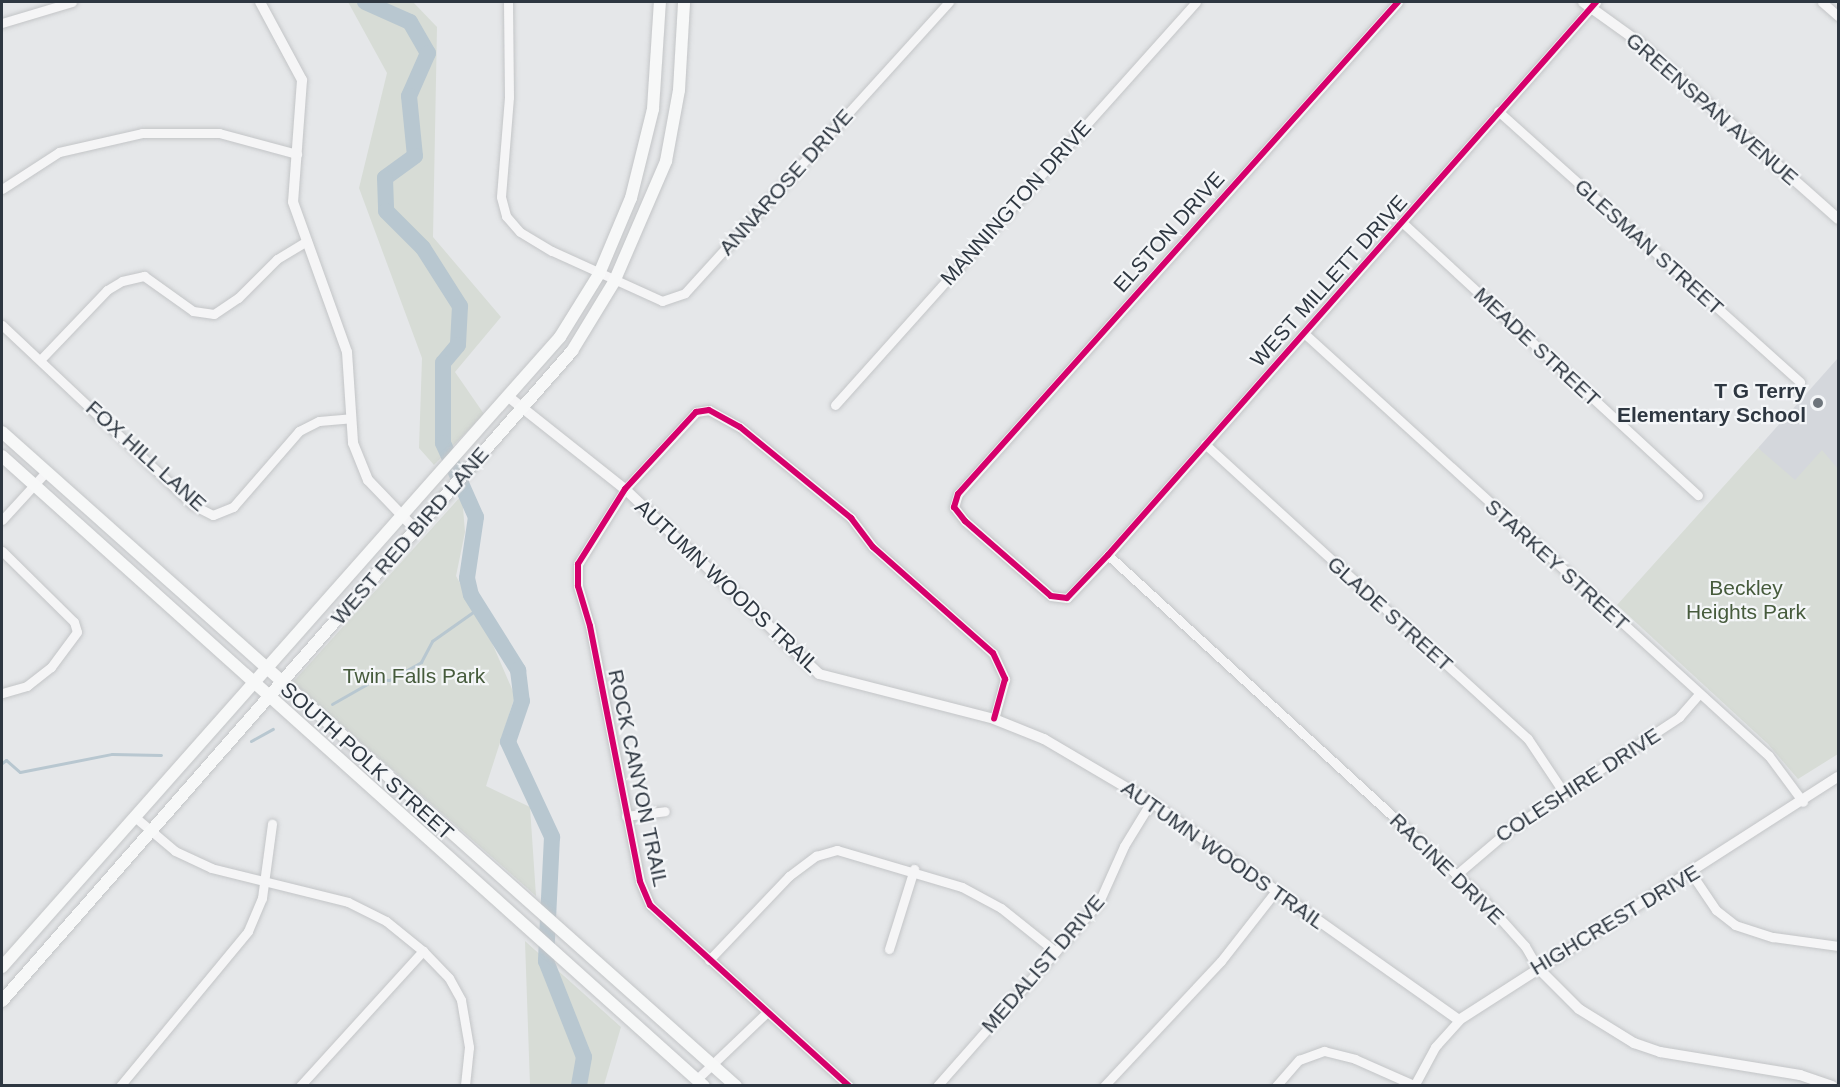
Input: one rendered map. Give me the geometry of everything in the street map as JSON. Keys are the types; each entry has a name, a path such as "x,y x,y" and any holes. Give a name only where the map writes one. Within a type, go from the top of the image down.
{"main road":[{"name":"WEST RED BIRD LANE","path":"2,968 266,670 476,438 560,337 600,274 645,150 653,109 660,2"},
{"name":"WEST RED BIRD LANE","path":"2,1001 572,351 614,282 666,161 679,90 684,2"},
{"name":"SOUTH POLK STREET","path":"2,432 516,895 736,1086"},
{"name":"SOUTH POLK STREET","path":"2,456 700,1082"}],"street":[{"path":"2,23 72,2"},
{"path":"260,2 302,80 293,202 347,352 353,443 363,471 416,530"},
{"name":"ANNAROSE DRIVE","path":"508,2 504,212 520,232 614,282 662,301 686,293 949,2"},
{"name":"MANNINGTON DRIVE","path":"835,405 1196,2"},
{"name":"ELSTON DRIVE","path":"1057,599 957,513 954,501 1398,2"},
{"path":"1822,2 1839,16"},
{"name":"WEST MILLETT DRIVE","path":"1057,599 1067,598 1108,555 1404,224 1590,4"},
{"name":"GREENSPAN AVENUE","path":"1590,4 1640,43 1839,219"},
{"name":"GLESMAN STREET","path":"1498,111 1800,382"},
{"path":"2,189 59,152 142,133 219,133 297,154"},
{"name":"MEADE STREET","path":"1404,224 1698,495"},
{"path":"42,358 107,290 122,281 144,276 193,311 214,314 237,298 277,259 307,241"},
{"name":"FOX HILL LANE","path":"2,325 42,358 193,505 213,516 233,507 299,431 326,419 351,418"},
{"name":"STARKEY STREET","path":"1305,334 1769,756 1803,802"},
{"name":"AUTUMN WOODS TRAIL","path":"510,398 625,489 819,674 994,719 1044,739 1151,801 1275,892 1459,1020"},
{"name":"ROCK CANYON TRAIL","path":"849,1086 650,905 626,816 577,574 588,547 625,489 696,412 718,414 851,518 873,546 897,564 1001,663 1005,680 994,719"},
{"name":"GLADE STREET","path":"1205,444 1528,739 1564,793"},
{"path":"2,520 46,472"},
{"path":"2,551 74,622 77,632 72,643 51,667 27,686 2,693"},
{"name":"RACINE DRIVE","path":"1108,555 1456,875 1525,946 1537,966 1579,1009 1634,1043 1660,1052 1800,1075 1832,1086"},
{"name":"COLESHIRE DRIVE","path":"1456,875 1489,844 1564,793 1638,748 1680,717 1700,694"},
{"name":"HIGHCREST DRIVE","path":"1414,1085 1435,1047 1459,1020 1537,966 1692,873 1839,777"},
{"name":"MEDALIST DRIVE","path":"937,1086 1099,902 1127,840 1151,801"},
{"path":"626,816 665,811"},
{"path":"136,818 175,851 211,868 348,902 386,921 423,951 449,978 461,1000 469,1047 465,1086"},
{"path":"120,1086 239,946 257,912 264,883 272,824"},
{"path":"709,960 789,876 816,856 848,851 914,869 1001,908 1056,952"},
{"path":"889,949 914,869"},
{"path":"1692,873 1716,910 1735,925 1773,937 1839,946"},
{"path":"1104,1086 1221,961 1275,892"},
{"path":"300,1086 423,951"},
{"path":"700,1082 711,1063 767,1012"},
{"path":"1276,1086 1312,1053 1336,1052 1414,1085"}],"shaded area":[{"name":"T G Terry Elementary School","path":"1838,358 1838,545 1758,448"}],"green space":[{"path":"348,2 413,2 437,27 433,237 501,317 455,372 484,414 434,465 419,448 422,358 359,188 387,73"},
{"name":"Beckley Heights Park","path":"1758,448 1795,480 1822,450 1838,469 1838,754 1798,779 1768,744 1617,605"},
{"name":"Twin Falls Park","path":"462,495 465,532 456,576 486,629 515,696 486,786 530,807 536,896 293,682"},
{"path":"525,941 621,1027 604,1085 530,1085"}],"waterway":[{"path":"365,2 410,22 428,53 409,96 415,156 385,178 386,211 423,248 460,306 458,345 443,363 443,443 476,517 467,578 471,595 518,670 522,701 508,742 552,837 546,961 584,1057 579,1086"},
{"path":"332,704 376,679 389,680 421,662 432,641 480,607"},
{"path":"251,741 273,729"},
{"path":"2,763 6,760 20,772 112,754 161,755"}],"cycle path":[{"path":"1398,2 958,494 954,507 965,521 1051,596 1067,598 1108,555 1596,2"},
{"path":"849,1086 650,905 640,881 590,626 578,586 578,564 625,489 696,412 709,410 740,427 851,518 873,547 993,653 1005,679 994,719"}],"place":[{"name":"T G Terry Elementary School","path":"1818,403"}]}
